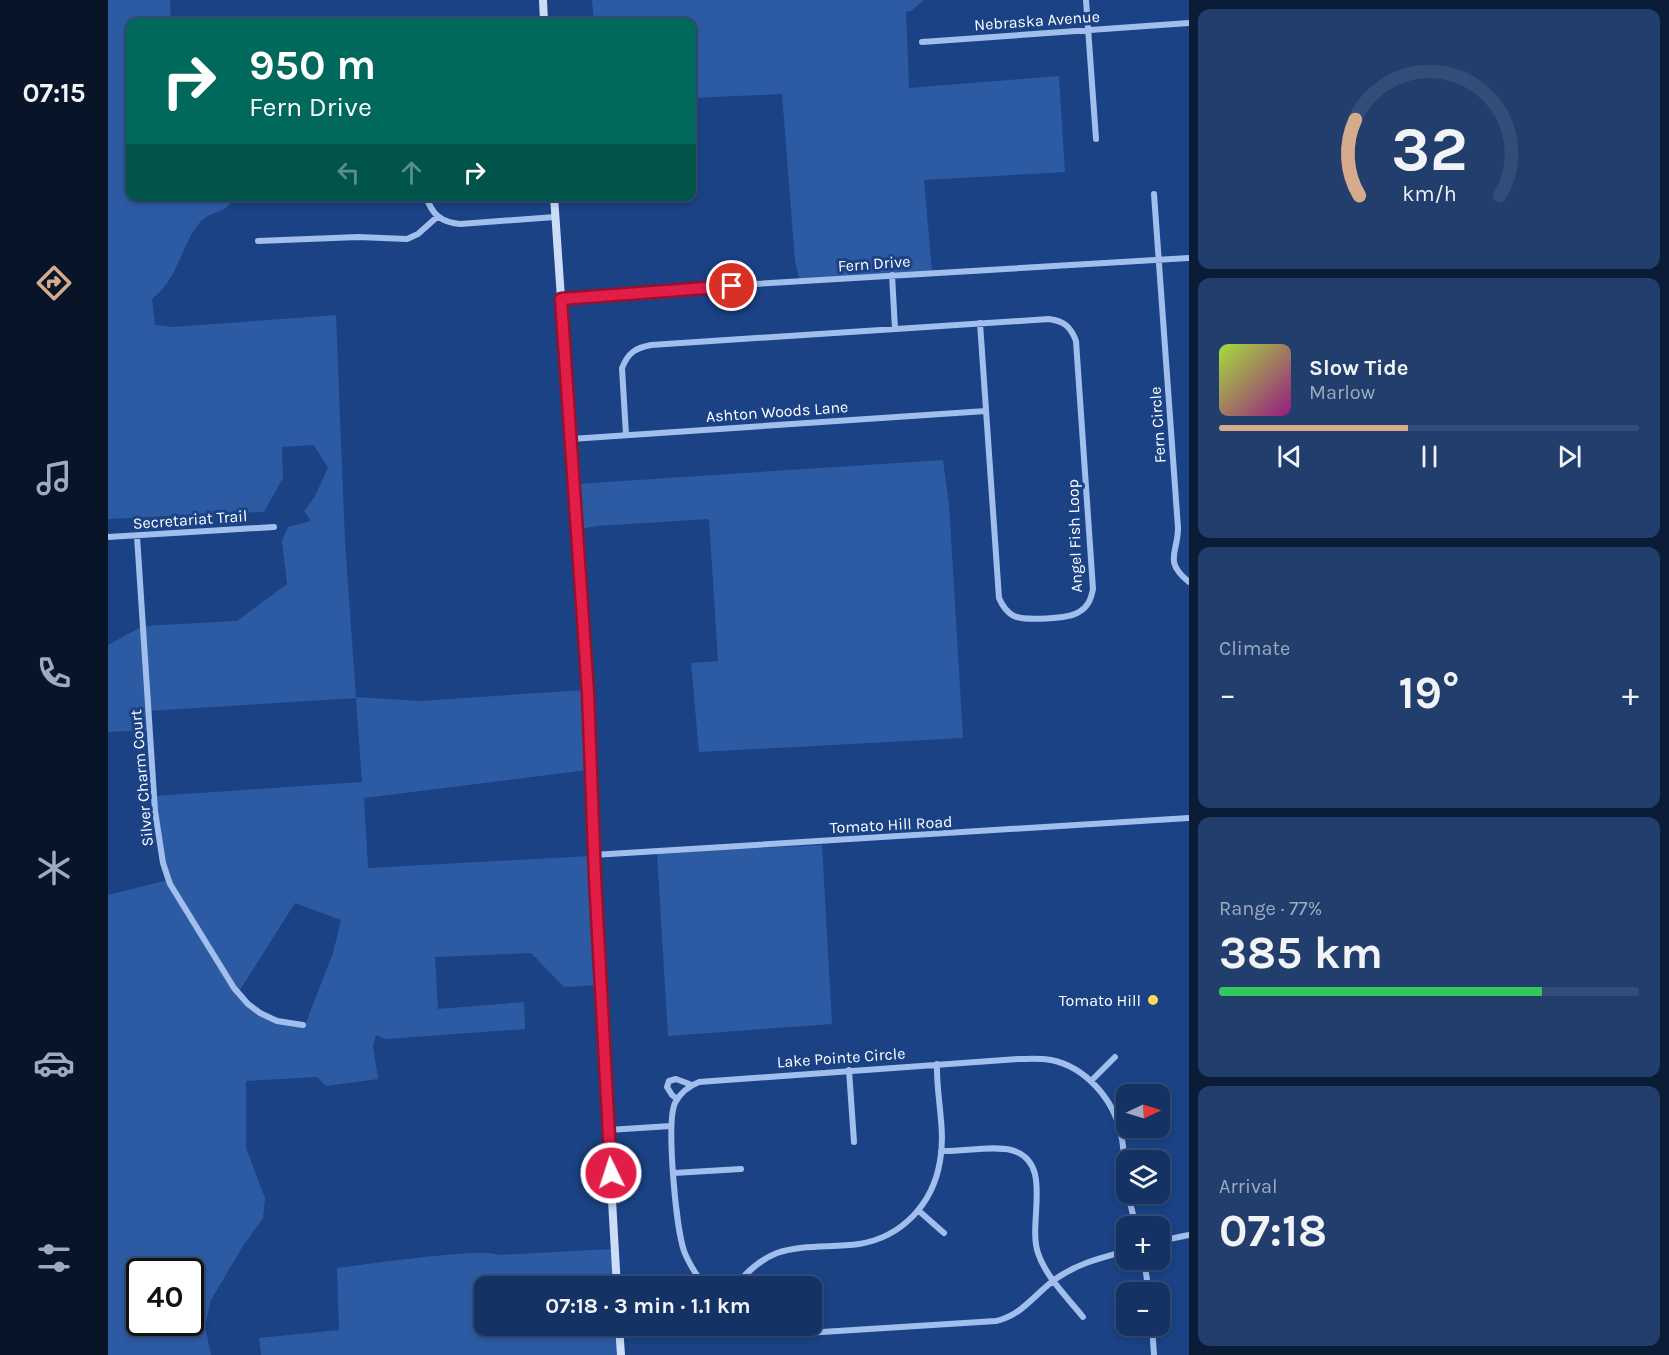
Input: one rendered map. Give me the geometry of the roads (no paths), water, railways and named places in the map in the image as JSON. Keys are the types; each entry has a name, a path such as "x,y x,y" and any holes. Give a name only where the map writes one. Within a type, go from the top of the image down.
{"street":[{"path":"543,0 544,18"},
{"path":"1086,0 1096,139"},
{"name":"Nebraska Avenue","path":"922,42 1189,23"},
{"name":"Fern Circle","path":"1154,194 1178,528 1173,560 1181,575 1189,582"},
{"path":"428,201 431,211 449,223 555,217"},
{"path":"554,201 588,693 594,855 616,1276"},
{"path":"258,241 358,237 407,239 418,234 437,217"},
{"name":"Fern Drive","path":"561,299 671,289 1189,258"},
{"path":"892,275 896,329"},
{"name":"Angel Fish Loop","path":"626,435 622,368 626,358 640,347 980,323 1058,320 1066,324 1073,332 1076,341 1093,589 1088,605 1070,616 1024,619 1008,612 999,598 980,323"},
{"name":"Ashton Woods Lane","path":"571,439 986,411"},
{"name":"Secretariat Trail","path":"108,537 274,527"},
{"name":"Silver Charm Court","path":"137,536 154,811 163,863 170,884 234,988 248,1004 277,1021 303,1025"},
{"name":"Tomato Hill Road","path":"594,855 1189,818"},
{"path":"1091,1082 1115,1057"},
{"name":"Lake Pointe Circle","path":"677,1099 667,1087 669,1081 676,1078 692,1085 707,1080 1043,1059 1060,1063 1091,1082 1107,1100 1116,1117 1123,1150"},
{"path":"745,1276 757,1263 774,1254 795,1248 870,1242 900,1227 919,1211 933,1188 941,1152 937,1065"},
{"path":"849,1070 854,1142"},
{"path":"692,1085 677,1099 672,1112 671,1126 680,1237 690,1264 698,1276"},
{"path":"608,1130 671,1126"},
{"path":"941,1152 1008,1149 1027,1160 1035,1172 1037,1186 1035,1242 1040,1260 1083,1317"},
{"path":"674,1173 741,1168"},
{"path":"919,1211 944,1233"},
{"path":"1170,1239 1189,1235"},
{"path":"822,1332 1005,1319 1022,1310 1054,1280 1090,1260 1116,1254"},
{"path":"620,1336 621,1355"},
{"path":"1153,1336 1154,1355"}],"place":[{"name":"Tomato Hill","path":"1153,1000"}]}
